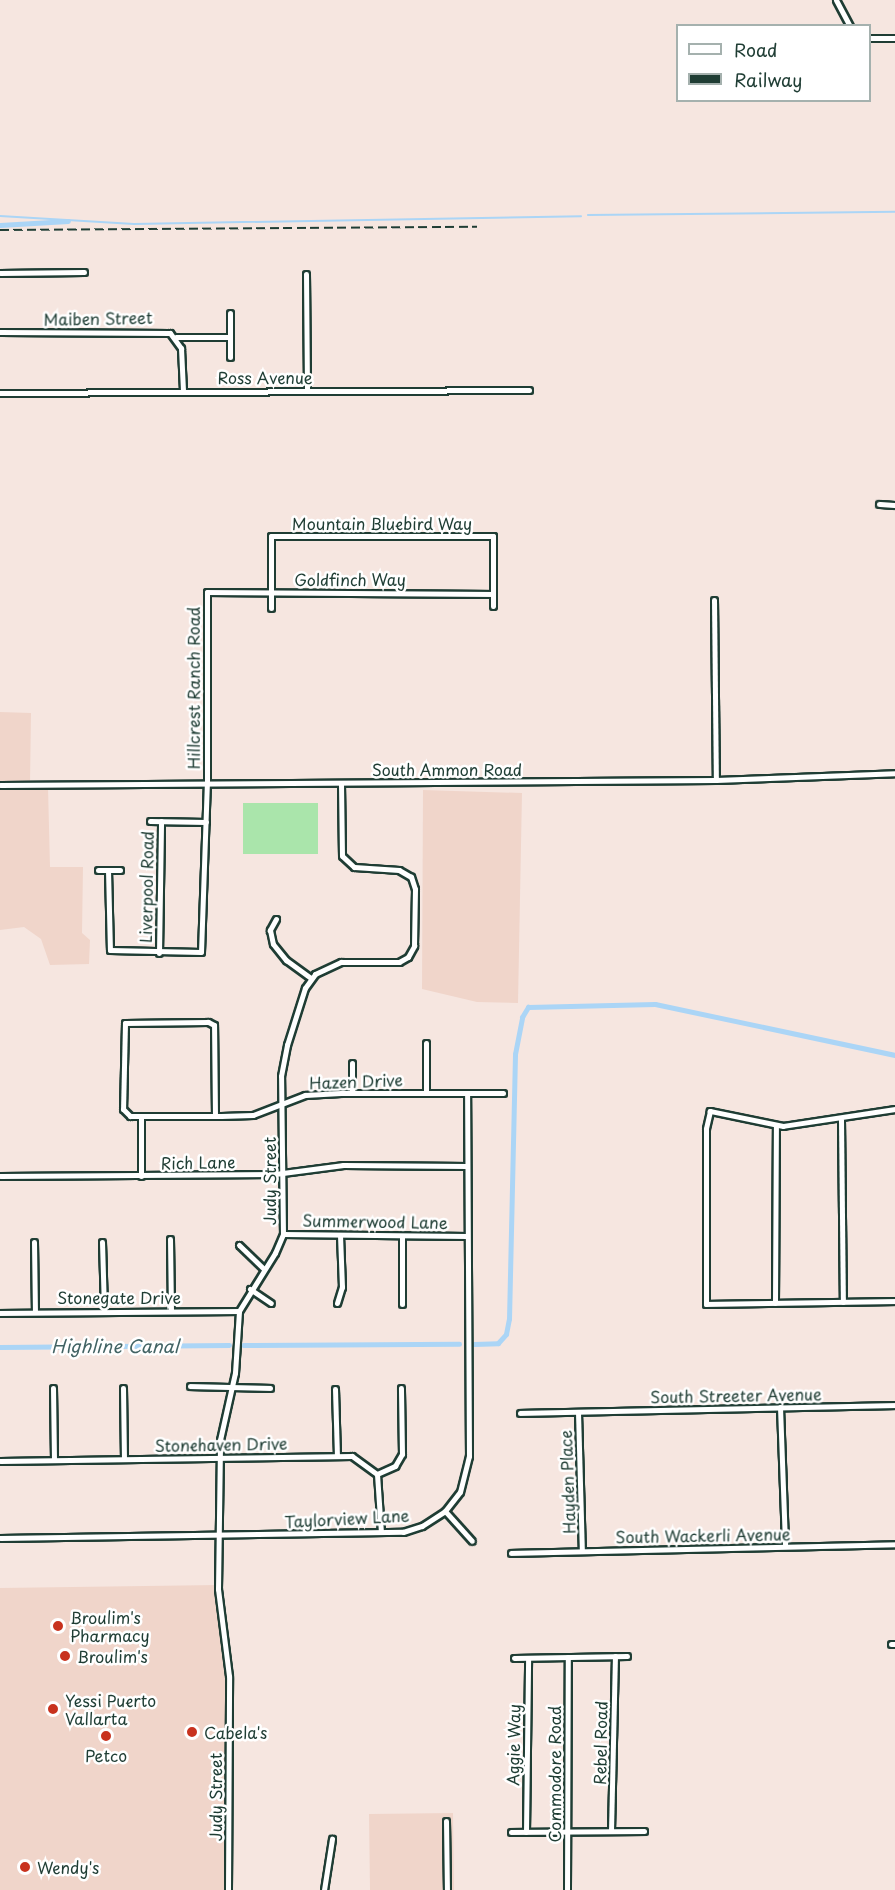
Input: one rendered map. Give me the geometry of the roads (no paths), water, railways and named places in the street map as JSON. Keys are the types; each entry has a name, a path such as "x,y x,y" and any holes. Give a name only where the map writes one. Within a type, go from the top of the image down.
{"street":[{"path":"836,0 849,24"},
{"path":"871,38 895,38"},
{"path":"0,273 84,272"},
{"path":"306,274 307,391"},
{"path":"230,313 230,357"},
{"name":"Maiben Street","path":"0,332 155,330 176,338 230,337"},
{"path":"176,338 181,348 183,391"},
{"name":"Ross Avenue","path":"0,393 529,390"},
{"path":"879,504 895,506"},
{"name":"Mountain Bluebird Way","path":"271,592 271,536 493,536 493,594"},
{"name":"Goldfinch Way","path":"207,592 493,594"},
{"name":"Hillcrest Ranch Road","path":"159,953 201,952 207,783 207,592"},
{"path":"271,592 271,608"},
{"path":"493,594 493,606"},
{"path":"714,600 716,780"},
{"name":"South Ammon Road","path":"0,785 716,780 895,773"},
{"path":"276,919 270,930 273,944 286,960 311,978 341,962 402,961 414,946 415,890 411,877 399,870 354,867 342,856 341,783"},
{"path":"150,821 206,822"},
{"name":"Liverpool Road","path":"159,953 161,821"},
{"path":"98,870 120,870"},
{"path":"108,870 110,950 159,953"},
{"name":"Judy Street","path":"228,1890 229,1676 218,1604 220,1457 232,1387 238,1311 283,1234 282,1103 287,1045 311,978"},
{"path":"141,1176 141,1116 130,1116 123,1109 123,1028 129,1021 208,1022 214,1025 215,1116"},
{"path":"426,1043 426,1093"},
{"path":"352,1063 352,1093"},
{"name":"Taylorview Lane","path":"0,1539 381,1532 412,1530 445,1511 465,1480 469,1456 467,1093"},
{"name":"Hazen Drive","path":"141,1116 253,1115 304,1095 503,1093"},
{"path":"895,1109 841,1120 776,1126 710,1112 706,1129 706,1304 895,1301"},
{"path":"841,1120 843,1302"},
{"path":"775,1303 776,1126"},
{"name":"Rich Lane","path":"0,1176 283,1174 343,1165 467,1166"},
{"name":"Summerwood Lane","path":"283,1234 467,1236"},
{"path":"337,1303 342,1287 340,1235"},
{"path":"402,1236 402,1304"},
{"path":"170,1239 171,1310"},
{"path":"34,1242 35,1312"},
{"path":"102,1242 104,1310"},
{"path":"239,1245 264,1269"},
{"path":"250,1289 271,1303"},
{"name":"Stonegate Drive","path":"0,1312 238,1311"},
{"path":"190,1386 270,1388"},
{"path":"53,1388 54,1460"},
{"path":"123,1388 124,1459"},
{"path":"381,1532 377,1474 395,1466 402,1455 401,1388"},
{"path":"335,1389 337,1456"},
{"name":"South Streeter Avenue","path":"520,1413 895,1405"},
{"path":"780,1407 785,1546"},
{"name":"Hayden Place","path":"578,1412 582,1551"},
{"name":"Stonehaven Drive","path":"0,1461 337,1456 359,1459 377,1474"},
{"path":"445,1511 472,1541"},
{"name":"South Wackerli Avenue","path":"511,1553 895,1544"},
{"name":"Rebel Road","path":"612,1831 615,1656"},
{"path":"514,1658 627,1656"},
{"name":"Commodore Road","path":"567,1890 568,1657"},
{"name":"Aggie Way","path":"526,1832 528,1658"},
{"path":"446,1821 447,1890"},
{"path":"512,1832 644,1831"},
{"path":"324,1890 332,1839"}],"waterway":[{"path":"588,215 895,212"},
{"path":"0,216 134,224 581,216"},
{"path":"0,225 68,221"},
{"path":"474,1344 498,1343 506,1334 509,1319 515,1054 522,1017 528,1007 655,1004 895,1055"},
{"path":"243,1345 459,1344"},
{"name":"Highline Canal","path":"0,1347 229,1345"}],"railway":[{"path":"0,230 477,227"}],"place":[{"name":"Broulim's Pharmacy","path":"58,1626"},
{"name":"Broulim's","path":"65,1656"},
{"name":"Yessi Puerto Vallarta","path":"53,1709"},
{"name":"Cabela's","path":"192,1732"},
{"name":"Petco","path":"106,1736"},
{"name":"Wendy's","path":"25,1867"}]}
